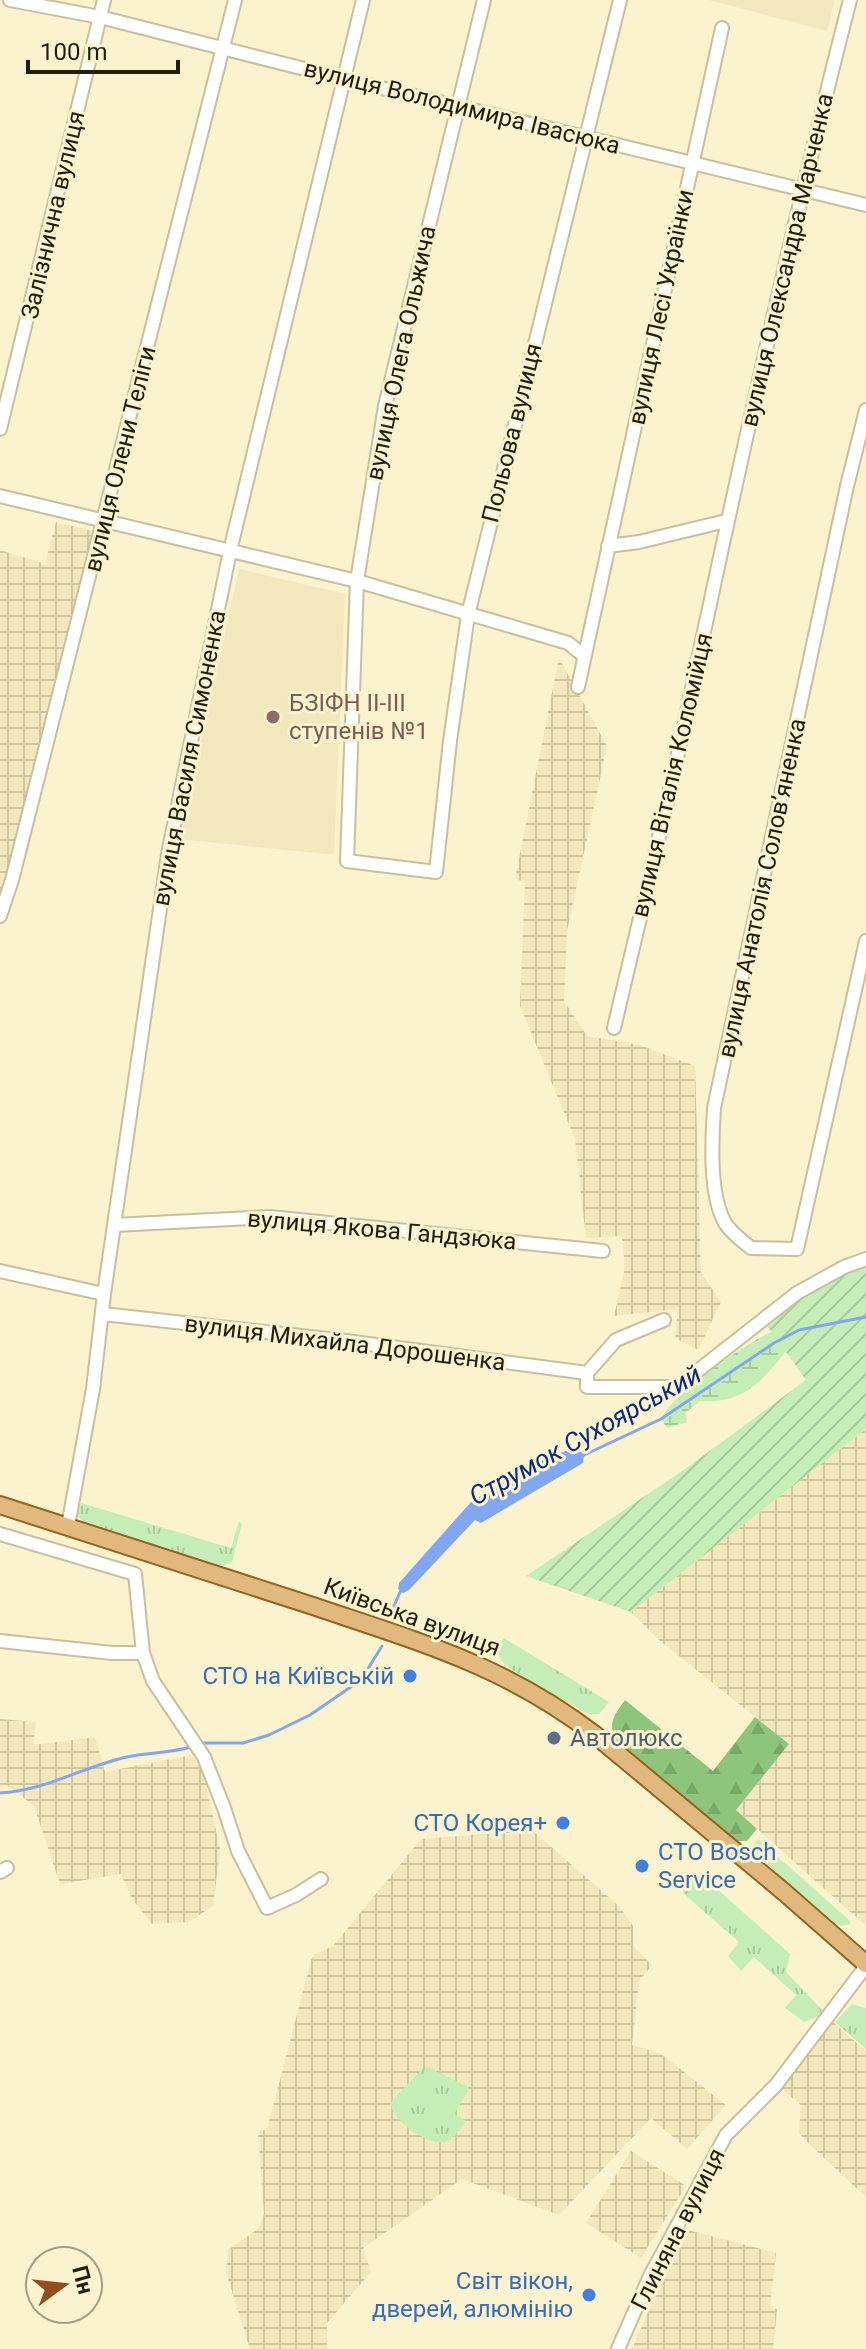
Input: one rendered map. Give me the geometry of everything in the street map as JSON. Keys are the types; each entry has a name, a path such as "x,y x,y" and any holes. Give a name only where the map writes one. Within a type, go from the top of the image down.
{"main road":[{"name":"Київська вулиця","path":"0,1505 449,1652 505,1676 565,1712 619,1754 866,1965"}],"street":[{"name":"вулиця Володимира Івасюка","path":"10,0 100,17 866,205"},
{"name":"Залізнична вулиця","path":"0,429 104,0"},
{"name":"вулиця Олени Теліги","path":"0,916 104,523 235,0"},
{"name":"вулиця Василя Симоненка","path":"68,1526 93,1389 168,854 230,551 363,0"},
{"name":"вулиця Олега Ольжича","path":"436,872 347,861 357,581 385,406 484,0"},
{"name":"Польова вулиця","path":"436,872 468,615 620,0"},
{"name":"вулиця Олександра Марченка","path":"726,521 801,189 850,0"},
{"name":"вулиця Лесі Українки","path":"578,687 722,28"},
{"name":"вулиця Анатолія Соловʼяненка","path":"866,410 714,1108 710,1159 724,1223 751,1248 797,1249 866,941"},
{"path":"0,496 357,581 568,643 583,655"},
{"path":"608,546 639,542 726,521"},
{"name":"вулиця Віталія Коломійця","path":"614,1028 694,682 726,521"},
{"name":"вулиця Якова Гандзюка","path":"114,1225 270,1217 603,1251"},
{"path":"664,1320 616,1340 587,1373 587,1387 677,1387 797,1293 844,1267 866,1259"},
{"path":"0,1271 104,1294"},
{"name":"вулиця Михайла Дорошенка","path":"103,1314 346,1341 587,1373"},
{"path":"0,1534 135,1574"},
{"path":"148,1551 135,1574 143,1653 153,1681 200,1751 238,1851 267,1908 321,1879"},
{"path":"0,1641 112,1653 143,1653"},
{"name":"Глиняна вулиця","path":"618,2349 650,2276 726,2135 782,2079 866,1965"}],"shaded area":[{"path":"709,0 835,0 827,31"},
{"path":"56,522 97,532 4,893 0,892 0,550 45,564"},
{"name":"БЗІФН ІІ-ІІІ ступенів №1","path":"239,569 345,594 334,855 180,839"},
{"path":"559,658 607,746 567,931 564,1001 587,1036 640,1045 695,1066 701,1272 721,1302 698,1350 675,1338 678,1309 614,1316 625,1268 622,1236 586,1238 575,1139 520,1006 525,882 515,879"},
{"path":"866,1429 866,1926 736,1810 789,1744 659,1640 631,1612"},
{"path":"0,1719 36,1722 33,1745 95,1737 105,1772 191,1755 203,1770 220,1850 213,1906 189,1922 152,1924 132,1899 121,1874 60,1884 34,1806 7,1785 0,1786"},
{"path":"532,1830 620,1907 633,1926 633,1946 652,1965 639,1981 632,2045 660,2053 726,2105 687,2149 651,2118 559,2215 462,2179 363,2248 371,2272 327,2323 327,2349 250,2349 226,2272 228,2250 259,2228 264,2214 258,2131 267,2130 311,1960 315,1954 333,1946 421,1839"},
{"path":"832,2021 866,2051 866,2197 799,2133 801,2105 780,2088"},
{"path":"631,2151 686,2186 641,2258 586,2223"},
{"path":"684,2229 776,2253 770,2308 777,2309 773,2349 632,2349"}],"green space":[{"path":"866,1254 866,1429 631,1612 526,1576 685,1469 806,1380 758,1313 794,1288"},
{"path":"812,1319 753,1387 721,1400 700,1401 685,1413 687,1422 667,1428 661,1419 668,1409 710,1371 769,1333"},
{"path":"81,1503 231,1548 239,1521 242,1524 232,1562 223,1566 85,1524 76,1514"},
{"path":"504,1638 609,1702 599,1714 588,1714 529,1680 502,1661 498,1649"},
{"path":"625,1700 713,1771 755,1717 789,1744 736,1810 757,1829 747,1841 736,1841 616,1740 612,1724"},
{"path":"758,1839 850,1924 841,1926 835,1923 754,1853 752,1845"},
{"path":"699,1873 790,1954 786,1972 822,2010 819,2016 804,2022 785,2008 796,1995 754,1957 741,1971 728,1956 739,1942 683,1893 683,1888"},
{"path":"852,2004 866,2008 866,2049 835,2022"},
{"path":"428,2067 470,2088 454,2114 466,2121 447,2141 428,2140 411,2130 397,2117 390,2103 421,2070"}],"water":[{"path":"576,1447 584,1455 583,1463 481,1523 475,1520 409,1590 403,1593 398,1589 399,1583 471,1502 544,1459"}],"waterway":[{"name":"Струмок Сухоярський","path":"582,1456 661,1419 774,1343 799,1330 866,1317"},
{"name":"Струмок Сухоярський","path":"394,1606 401,1590"},
{"name":"Струмок Сухоярський","path":"201,1743 243,1743 269,1735 310,1715 361,1680 382,1646"},
{"name":"Струмок Сухоярський","path":"0,1793 34,1788 116,1760 194,1746"}],"place":[{"name":"БЗІФН ІІ-ІІІ ступенів №1","path":"273,717"},
{"name":"СТО на Київській","path":"410,1676"},
{"name":"Автолюкс","path":"554,1738"},
{"name":"СТО Корея+","path":"563,1823"},
{"name":"СТО Bosch Service","path":"642,1866"},
{"name":"Світ вікон, дверей, алюмінію","path":"589,2295"}]}
